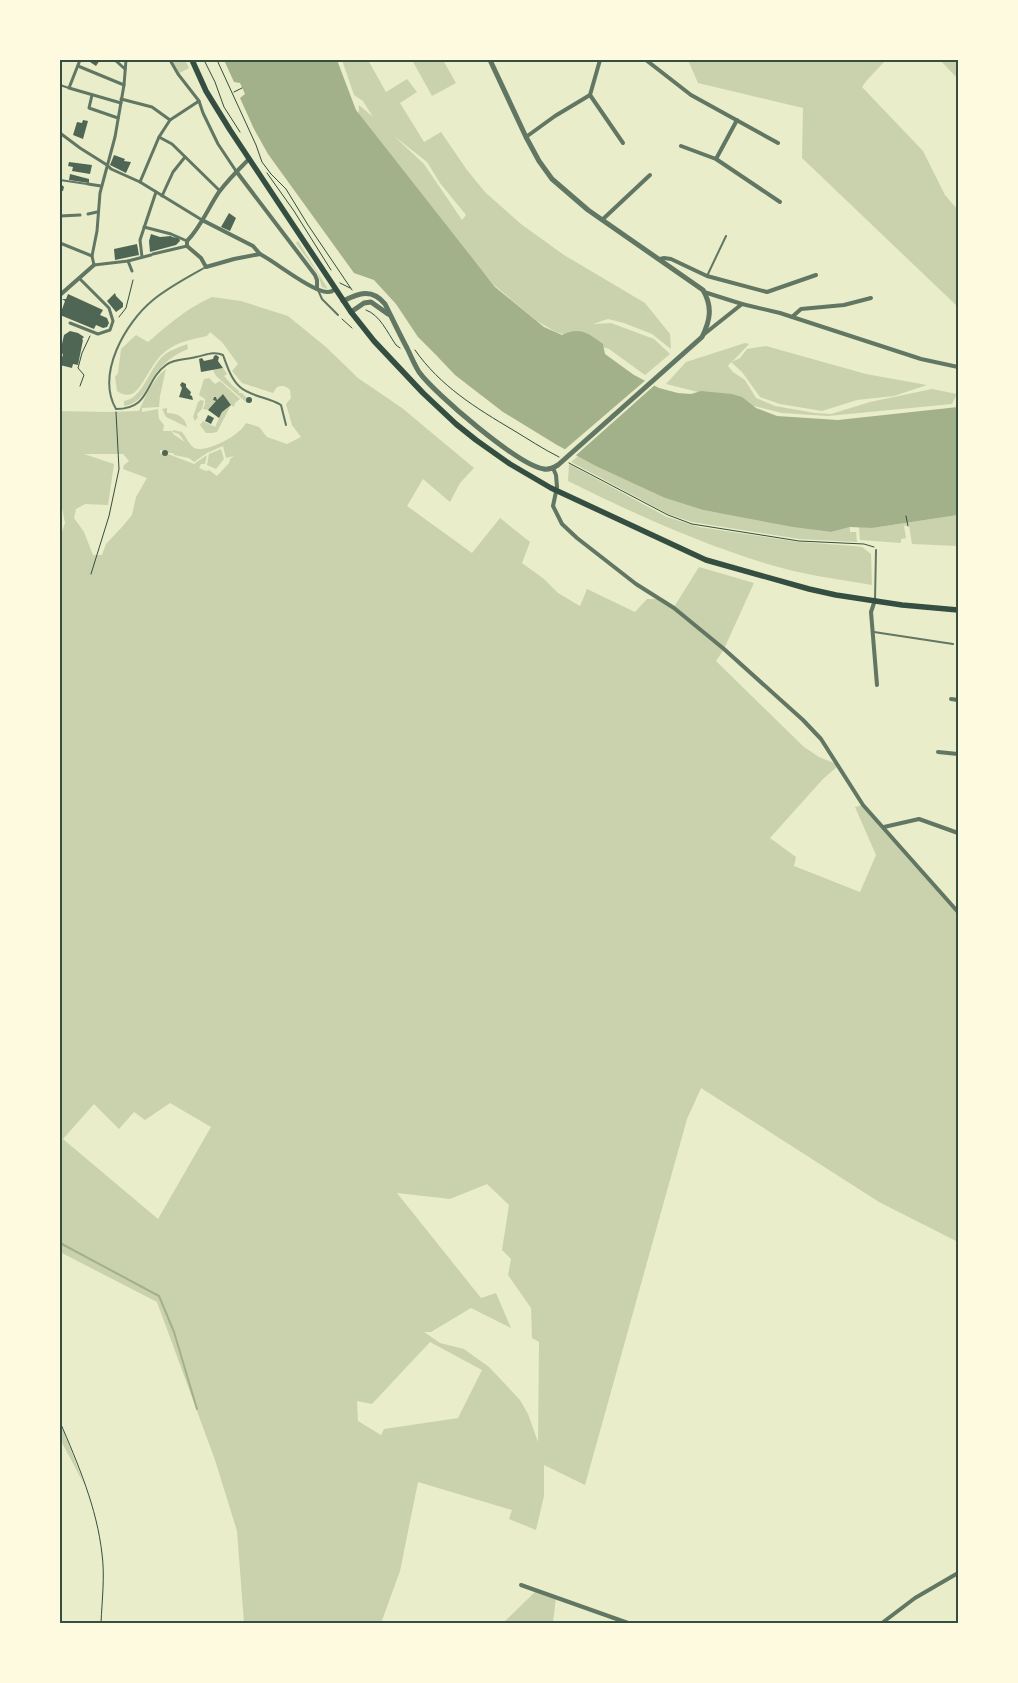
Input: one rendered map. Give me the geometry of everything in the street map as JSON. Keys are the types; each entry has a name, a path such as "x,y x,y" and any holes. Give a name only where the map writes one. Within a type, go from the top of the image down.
{"main road":[{"path":"192,60 206,91 248,160 288,216 351,312 374,341 456,424 510,464 567,496 706,560 809,589 875,600 958,610"}],"street":[{"path":"80,60 69,88 92,95 152,107 170,120"},
{"path":"115,60 125,68"},
{"path":"94,265 92,256 97,231 101,186 115,137 124,85 126,60"},
{"path":"170,60 178,74 199,101 203,114 218,144 236,172 315,275 318,280 318,289"},
{"path":"490,60 526,137 539,161 552,179 575,200 696,284 704,292 709,303 710,313 708,324 700,339"},
{"path":"526,137 555,116 590,95 600,60"},
{"path":"646,60 691,95 778,143"},
{"path":"78,66 124,85"},
{"path":"92,95 89,108 118,118"},
{"path":"590,95 624,143"},
{"path":"140,182 160,137 170,120 199,101"},
{"path":"716,159 737,120"},
{"path":"60,133 111,169 140,182 202,220 253,246 260,254 312,287 325,292 335,289"},
{"path":"160,137 172,144 220,191"},
{"path":"681,146 716,159 780,202"},
{"path":"162,196 173,172 185,157"},
{"path":"248,160 220,191 194,234 187,241 187,246 201,258 206,267 260,254"},
{"path":"602,220 650,175"},
{"path":"88,184 101,186"},
{"path":"142,257 140,240 156,192"},
{"path":"88,214 98,212"},
{"path":"60,216 80,215"},
{"path":"144,227 171,234 187,241"},
{"path":"60,243 92,256"},
{"path":"60,295 94,265 128,261 187,246"},
{"path":"660,260 664,258 671,259 707,276 767,292 816,275"},
{"path":"128,261 132,271"},
{"path":"70,323 98,334 110,330 113,321 109,308 80,279"},
{"path":"704,292 921,359 958,367"},
{"path":"343,301 359,294 372,294 381,299 418,371 426,381 472,423 529,463 541,469 552,468 558,465 742,304"},
{"path":"792,318 801,308 844,304 871,298"},
{"path":"351,312 364,303 371,302 390,316"},
{"path":"552,468 556,475 557,488 553,506 562,524 636,584 674,608 724,649 815,732 862,805 884,827 958,912"},
{"path":"875,600 872,612 877,685"},
{"path":"951,699 958,700"},
{"path":"938,752 958,754"},
{"path":"884,827 919,820 958,833"},
{"path":"882,1623 915,1598 958,1572"},
{"path":"521,1585 628,1623"}],"lane":[{"path":"60,85 69,88"},
{"path":"60,180 88,184"},
{"path":"707,276 726,236"},
{"path":"206,267 154,298 141,310 121,339 109,374 112,401 116,409 134,407 141,400 160,370 168,364 176,360 194,358 216,352 223,355 229,371 240,388 269,398 281,405 286,425"},
{"path":"318,289 322,299 338,315"},
{"path":"875,600 876,550"},
{"path":"874,632 952,644"}],"path":[{"path":"204,60 216,82 224,107 242,136"},
{"path":"216,60 233,92 262,162 286,189 350,288 338,282"},
{"path":"233,92 242,88"},
{"path":"257,158 294,211 334,275"},
{"path":"119,317 126,308 132,280"},
{"path":"367,311 377,316 396,346 399,348 413,347 446,385 485,414 551,453 668,516 692,524 726,530 799,541 864,544 876,550"},
{"path":"338,315 352,328"},
{"path":"80,386 84,375 78,368 82,353 92,332"},
{"path":"91,574 109,516 119,469 116,409"},
{"path":"906,516 908,526"},
{"path":"60,1422 94,1514 102,1555 101,1623"}],"shaded area":[{"path":"170,60 185,60 189,68 178,74"},
{"path":"224,60 337,60 356,110 495,287 544,327 562,335 568,332 579,331 593,337 603,344 605,354 634,375 659,388 678,393 691,394 701,391 732,394 742,397 756,408 777,416 838,420 958,407 958,515 872,528 850,527 831,532 793,527 703,510 665,498 596,466 503,412 455,375 418,337 396,304 374,280 354,273 268,154 240,98 245,94 240,83 234,82"},
{"path":"342,60 368,60 386,92 407,79 417,92 400,103 424,142 441,132 467,170 485,192 521,224 564,255 645,303 670,334 671,349 652,334 624,323 608,319 593,324 611,323 654,339 670,354 645,375 609,349 556,332 537,321 494,285 388,159 358,119 359,105 373,117 363,101 354,95","holes":["394,136 427,162 440,183 466,215 462,220 424,164"]},
{"path":"412,60 443,60 456,83 432,96"},
{"path":"688,60 886,60 862,87 923,151 945,195 958,210 958,307 802,158 803,108 698,83"},
{"path":"940,60 958,60 958,79"},
{"path":"298,241 328,289 322,287 318,274 296,243"},
{"path":"212,297 241,301 288,316 326,347 358,378 402,408 474,468 460,483 450,502 423,479 407,506 472,553 500,518 530,542 522,563 544,579 558,593 580,606 587,589 635,612 647,599 663,599 674,607 699,567 754,583 724,649 716,661 804,747 819,757 839,765 823,779 770,838 796,857 794,866 860,892 876,855 855,807 863,805 958,912 958,1242 879,1202 701,1088 687,1119 585,1485 544,1465 544,1496 536,1530 509,1519 512,1510 418,1482 400,1571 381,1623 244,1623 237,1531 215,1460 157,1302 60,1252 60,537 65,523 60,498 60,411 139,411 154,382 166,369 159,407 142,408 142,412 158,409 159,419 164,425 163,431 172,431 173,434 185,442 173,430 182,432 194,448 204,449 224,441 235,435 246,423 259,427 267,437 287,444 301,437 292,425 286,404 291,398 290,390 284,386 279,386 273,393 242,383 232,371 238,364 222,342 210,332 207,336 180,343 166,351 156,361 140,386 132,394 128,395 117,391 115,377 118,373 121,349 136,335 148,342 178,317","holes":["223,446 226,458 234,456 217,476 209,470 206,471 199,468 201,464 205,464 207,455 194,464 168,454 166,456 160,453 160,450 189,458 194,462 207,453","84,454 123,454 129,461 124,465 123,469 147,478 136,497 132,515 106,544 102,555 93,555 84,532 74,518 76,509 85,504 108,505 114,464","170,1103 211,1127 158,1219 63,1139 94,1104 119,1129 134,1112 145,1120","487,1184 509,1205 502,1250 511,1259 508,1275 531,1308 532,1338 539,1342 538,1442 528,1414 520,1400 489,1367 464,1349 440,1343 424,1332 431,1332 471,1308 511,1328 496,1293 481,1298 397,1193 450,1199","430,1342 482,1370 458,1418 384,1429 381,1435 358,1421 357,1401 372,1404"]},
{"path":"745,343 749,344 732,362 740,358 747,349 766,346 866,374 927,385 894,396 857,400 822,411 780,404 760,397 742,372 731,362 728,366 745,380 756,398 775,406 831,414 870,402 932,389 957,394 952,404 828,416 782,413 666,384 686,362"},
{"path":"187,344 188,349 175,356 159,369 140,398 130,405 124,406 124,401 130,399 141,390 162,357"},
{"path":"223,368 227,374 224,376 239,393 242,393 247,398 247,403 216,376 213,370"},
{"path":"209,378 215,384 220,381 240,399 235,403 234,407 223,394 217,400 214,397 213,400 216,401 208,410 203,409 205,399 199,395 204,379"},
{"path":"204,401 202,409 197,414 198,417 195,421 193,417 198,402"},
{"path":"231,405 217,432 206,433 200,425 203,421 215,427 222,412"},
{"path":"167,408 167,413 180,416 187,427 166,417 162,409"},
{"path":"221,449 224,459 216,469 207,465 209,454"},
{"path":"578,456 665,498 703,510 822,531 831,532 850,527 850,532 856,532 857,542 799,539 692,522 668,514 571,462"},
{"path":"569,464 667,517 699,527 799,542 862,547 871,554 872,585 777,567 689,536 568,481"},
{"path":"958,515 958,546 912,544 909,525 904,526 906,538 901,539 901,543 860,540 859,527 872,528"},
{"path":"60,1422 84,1484 60,1439"},
{"path":"537,1590 556,1597 553,1623 503,1623"}],"pier":[{"path":"647,379 656,384 574,457 563,451"}],"building":[{"path":"87,60 100,60 96,66"},
{"path":"83,120 88,121 83,139 73,135 77,122 82,123"},
{"path":"114,155 125,159 124,161 131,162 126,173 110,165"},
{"path":"69,162 92,165 90,174 72,171 73,167 68,166"},
{"path":"70,174 89,179 89,183 69,180"},
{"path":"60,183 64,187 63,191 60,191"},
{"path":"229,213 236,218 230,231 221,227"},
{"path":"151,234 160,237 171,236 179,238 180,241 176,245 150,252 149,241"},
{"path":"137,244 139,255 115,260 114,249"},
{"path":"115,293 123,303 123,307 116,312 107,301"},
{"path":"68,294 103,310 100,315 107,318 109,323 107,327 103,328 96,325 94,329 60,315 65,301 62,299 66,299"},
{"path":"70,331 84,337 82,339 78,365 73,364 72,368 60,365 63,354 60,353 64,335"},
{"path":"216,355 219,357 218,361 223,368 201,372 199,359 202,358 204,361 213,359"},
{"path":"182,382 186,384 186,387 191,392 190,395 193,400 179,397"},
{"path":"223,394 231,405 222,412 219,418 208,410 216,401 213,400 214,397 217,400"},
{"path":"249,397 252,400 249,403 246,400"},
{"path":"208,415 214,418 211,424 205,421"},
{"path":"165,450 168,453 165,456 162,453"}],"waterway":[{"path":"60,1243 159,1296 174,1332 197,1409"}]}
